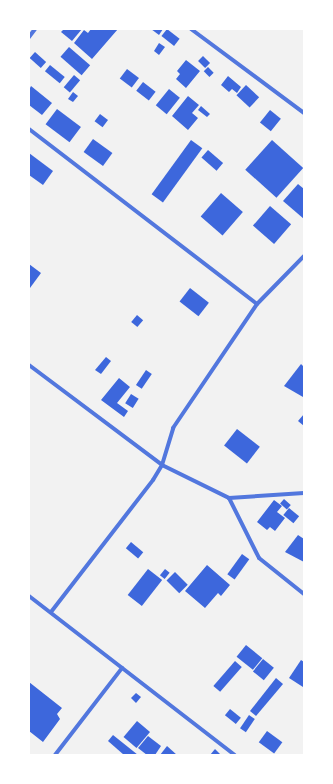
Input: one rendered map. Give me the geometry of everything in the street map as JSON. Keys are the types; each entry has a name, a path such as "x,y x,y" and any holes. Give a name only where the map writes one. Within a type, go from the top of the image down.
{"street":[{"path":"29,37 35,29"},
{"path":"191,29 304,113"},
{"path":"29,129 257,304"},
{"path":"51,612 153,480 162,465 173,428 257,304 304,256"},
{"path":"29,365 162,465 230,498 304,492"},
{"path":"230,498 259,558 304,594"},
{"path":"29,596 235,755"},
{"path":"55,755 122,668"}],"building":[{"path":"64,29 82,29 72,41 61,32"},
{"path":"91,29 118,29 92,59 74,43 84,30 88,33"},
{"path":"151,29 163,29 159,35"},
{"path":"167,29 180,39 174,46 161,36"},
{"path":"159,43 165,47 159,55 154,51"},
{"path":"69,47 90,65 82,75 60,57"},
{"path":"35,52 46,62 41,68 30,58"},
{"path":"203,56 210,63 205,68 198,61"},
{"path":"186,60 200,71 186,88 176,79 180,74 177,71"},
{"path":"50,65 65,77 60,83 45,71"},
{"path":"208,67 214,73 209,77 204,71"},
{"path":"127,69 139,78 132,88 120,79"},
{"path":"74,75 80,80 70,92 64,87"},
{"path":"228,76 241,87 237,93 232,89 229,92 221,85"},
{"path":"143,82 156,92 149,101 136,91"},
{"path":"246,85 259,97 250,108 236,95"},
{"path":"31,86 52,103 42,115 29,105 29,90"},
{"path":"169,89 180,98 167,114 156,105"},
{"path":"73,92 78,96 73,102 68,99"},
{"path":"188,96 199,105 192,113 198,118 188,130 172,116"},
{"path":"201,106 210,114 207,117 198,110"},
{"path":"57,109 81,127 70,142 46,124"},
{"path":"270,110 281,119 271,131 260,122"},
{"path":"100,114 108,120 103,127 95,121"},
{"path":"93,139 112,153 103,166 84,152"},
{"path":"191,140 202,148 163,202 152,194"},
{"path":"272,140 303,168 276,198 245,170"},
{"path":"208,150 223,163 217,171 201,158"},
{"path":"29,153 53,171 43,185 29,175"},
{"path":"298,184 304,189 304,219 283,201"},
{"path":"221,193 243,212 223,235 201,216"},
{"path":"270,206 291,224 274,244 253,226"},
{"path":"29,264 41,273 30,288 29,287"},
{"path":"190,288 209,303 198,316 180,301"},
{"path":"137,315 143,320 137,327 131,322"},
{"path":"106,357 111,361 101,374 95,370"},
{"path":"301,364 304,367 303,397 284,386"},
{"path":"146,370 152,374 142,389 136,385"},
{"path":"119,378 130,387 117,403 128,411 124,417 101,400"},
{"path":"131,394 139,399 133,408 125,403"},
{"path":"304,414 304,426 298,421"},
{"path":"237,429 260,447 247,463 224,446"},
{"path":"284,499 291,505 287,509 280,504"},
{"path":"274,500 282,506 277,512 285,518 275,531 270,527 267,530 257,522"},
{"path":"289,508 299,516 293,523 283,515"},
{"path":"298,535 304,539 304,562 285,552"},
{"path":"131,542 143,552 138,558 126,548"},
{"path":"242,554 249,559 235,580 227,574"},
{"path":"207,565 230,585 221,596 218,593 205,608 185,591"},
{"path":"148,569 162,580 142,606 128,595"},
{"path":"165,569 170,573 165,579 160,575"},
{"path":"175,572 188,585 179,593 167,580"},
{"path":"246,645 262,658 253,670 237,657"},
{"path":"263,659 274,668 264,680 253,671"},
{"path":"301,660 304,662 303,687 289,678"},
{"path":"235,661 242,667 220,692 213,686"},
{"path":"276,678 283,684 256,716 250,711"},
{"path":"29,682 62,708 57,714 60,719 43,742 29,731"},
{"path":"136,693 141,697 136,703 131,698"},
{"path":"230,709 241,718 236,724 225,715"},
{"path":"249,715 255,719 246,732 240,728"},
{"path":"137,721 150,732 137,748 124,737"},
{"path":"267,731 282,742 274,753 259,742"},
{"path":"113,735 138,755 124,755 108,741"},
{"path":"148,736 161,746 155,755 147,755 138,748"},
{"path":"167,746 177,755 160,755"},
{"path":"215,749 221,755 210,755"}]}
